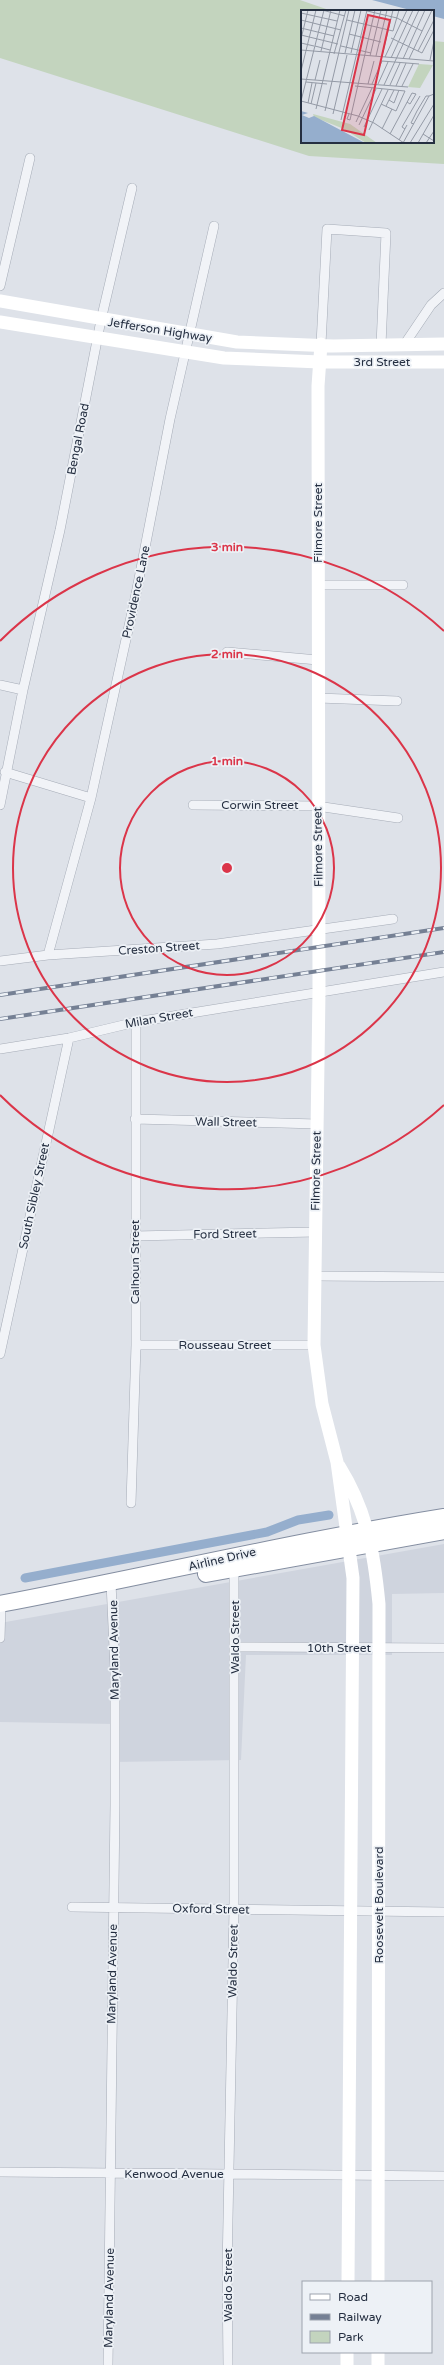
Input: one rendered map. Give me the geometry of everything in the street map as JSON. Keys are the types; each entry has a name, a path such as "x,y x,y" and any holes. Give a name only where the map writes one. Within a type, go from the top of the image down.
{"highway":[{"name":"Airline Drive","path":"0,1609 370,1536 444,1517"},
{"name":"Airline Drive","path":"370,1536 444,1531"}],"street":[{"path":"0,286 30,158"},
{"name":"Bengal Road","path":"0,805 23,690 60,530 101,320 132,188"},
{"name":"Providence Lane","path":"48,955 91,798 136,594 185,352 214,226"},
{"name":"Filmore Street","path":"349,1540 337,1462 322,1404 314,1345 319,930 317,806 320,362 327,229 386,233 381,345"},
{"path":"404,345 431,305 444,293"},
{"name":"Jefferson Highway","path":"0,301 101,320 236,342 321,344"},
{"name":"Jefferson Highway","path":"0,322 224,358 320,362"},
{"name":"3rd Street","path":"321,344 444,344"},
{"name":"3rd Street","path":"320,362 444,362"},
{"path":"318,585 403,585"},
{"path":"227,652 318,660"},
{"path":"0,685 23,690"},
{"path":"318,698 397,701"},
{"path":"6,772 91,798"},
{"name":"Corwin Street","path":"193,805 317,806 398,818"},
{"name":"Creston Street","path":"0,961 48,955 217,944 393,919"},
{"name":"Milan Street","path":"0,1049 69,1038 136,1022 318,991 444,972"},
{"name":"Calhoun Street","path":"131,1502 136,1345 136,1022"},
{"name":"South Sibley Street","path":"0,1354 69,1038"},
{"name":"Wall Street","path":"135,1119 317,1124"},
{"name":"Ford Street","path":"135,1236 316,1232"},
{"path":"315,1276 444,1278"},
{"name":"Rousseau Street","path":"136,1345 314,1345"},
{"name":"Filmore Street","path":"337,1462 356,1497 370,1536"},
{"name":"Roosevelt Boulevard","path":"370,1536 379,1604 380,1648 377,2176 378,2281"},
{"path":"348,2281 353,1578 349,1540"},
{"name":"Waldo Street","path":"228,2365 229,2175 234,1909 234,1563"},
{"name":"Maryland Avenue","path":"108,2365 115,1668 112,1588"},
{"path":"0,1609 0,1638"},
{"name":"10th Street","path":"235,1647 444,1648"},
{"name":"Oxford Street","path":"72,1907 350,1912 444,1912"},
{"name":"Kenwood Avenue","path":"0,2172 444,2176"},
{"path":"347,2353 347,2365"},
{"path":"378,2353 378,2365"}],"shaded area":[{"path":"444,1544 444,1593 392,1594 392,1655 246,1655 241,1760 113,1762 114,1724 0,1722 0,1623"}],"green space":[{"path":"0,0 300,0 329,10 301,10 301,143 434,143 434,41 444,42 444,164 309,156 0,58"}],"water":[{"path":"372,0 444,0 444,19 434,16 434,10 410,10"}],"waterway":[{"path":"25,1578 267,1532 298,1520 329,1515"}],"railway":[{"path":"0,995 444,928"},
{"path":"0,1019 444,952"}]}
